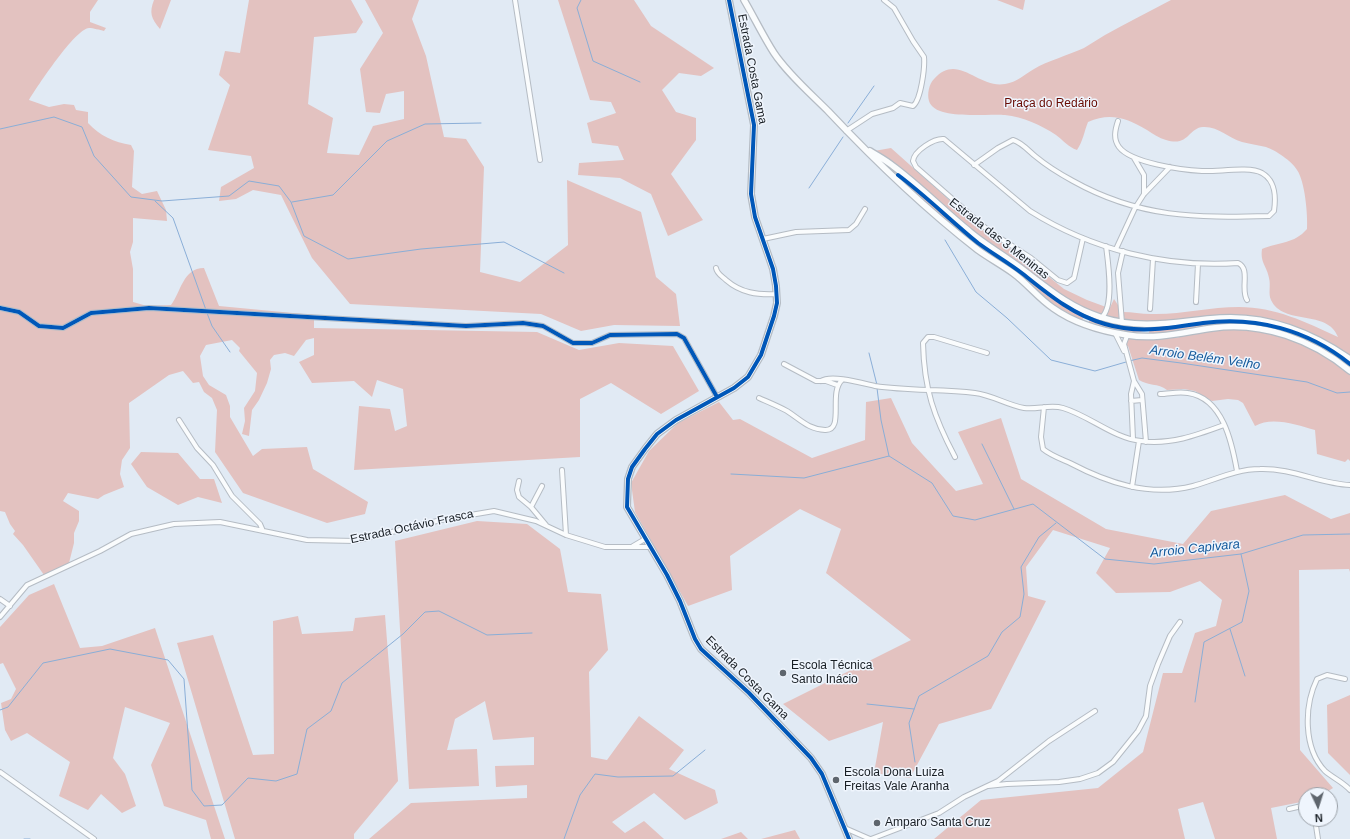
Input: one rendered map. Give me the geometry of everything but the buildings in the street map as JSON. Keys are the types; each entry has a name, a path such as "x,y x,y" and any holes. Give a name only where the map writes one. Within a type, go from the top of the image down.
{"main road":[{"name":"Estrada Costa Gama","path":"729,0 754,124 751,194 755,217 773,269 777,294 774,316 755,367 748,377 717,397 676,420 662,431 645,449 632,467 627,488 627,507 680,601 694,639 701,648 749,693 811,758 822,774 847,829 849,839"},
{"name":"Estrada das 3 Meninas","path":"744,0 775,54 846,131 894,179 979,251 1016,275 1053,308 1088,326 1128,336 1172,336 1220,327 1261,329 1291,337 1311,345 1350,371"},
{"name":"Estrada das 3 Meninas","path":"860,144 893,165 970,232 1018,266 1050,292 1091,314 1122,323 1144,325 1170,324 1219,318 1259,319 1302,331 1323,341 1350,359"},
{"path":"1088,326 1086,317 1091,314"},
{"path":"1139,337 1146,332 1144,325"}],"street":[{"path":"515,0 540,160"},
{"path":"846,131 872,114 893,108 900,103 913,106 917,101 922,80 924,57 894,8 884,0"},
{"path":"974,165 1010,141 1017,141 1045,163 1072,181 1135,208 1198,217 1269,216 1274,211 1274,187 1267,177 1258,171 1202,171 1170,167 1134,158 1125,153 1117,143 1115,132 1118,121"},
{"path":"1083,238 1074,278 1067,283 1061,281 977,222 916,167 913,162 915,154 937,139 944,139 1030,211 1045,221 1083,238 1106,246 1153,259 1198,264 1241,264 1245,270 1243,293 1246,300"},
{"path":"1134,158 1144,175 1144,194"},
{"path":"1116,249 1135,208 1144,194 1170,167"},
{"path":"763,239 796,232 849,230 856,224 865,209"},
{"path":"1101,318 1107,311 1109,296 1106,246"},
{"path":"1122,323 1118,296 1118,273 1123,251"},
{"path":"1150,309 1153,259"},
{"path":"1196,302 1198,264"},
{"path":"716,268 718,274 734,287 742,291 756,294 777,294"},
{"path":"1109,296 1118,296"},
{"path":"0,308 19,312 38,326 58,329 63,328 91,313 149,308 466,326 523,323 543,326 573,343 593,343 610,335 677,334 684,338 717,397"},
{"path":"1115,333 1125,353 1134,381 1142,394 1146,442"},
{"path":"1125,353 1124,344 1128,336"},
{"path":"955,457 939,425 927,389 923,343 928,337 934,337 987,353"},
{"path":"784,364 816,381 828,381 837,385"},
{"path":"821,381 827,379 842,380 895,389 927,389 986,395 1019,407 1051,406 1064,408 1133,439 1146,442 1182,440 1224,425"},
{"path":"759,398 787,411 809,427 828,430 833,428 836,423 835,393 837,385 842,380"},
{"path":"1133,439 1130,394 1134,381"},
{"path":"1160,394 1188,393 1200,397 1216,410 1224,425 1233,451 1237,471"},
{"path":"1131,402 1142,400"},
{"path":"1044,407 1041,441 1043,448 1046,451 1100,478 1132,487 1161,489 1185,487 1237,471 1258,468 1278,469 1350,485"},
{"path":"179,420 198,448 213,465 232,496 260,524 263,531"},
{"path":"1132,487 1140,441"},
{"path":"562,470 566,535"},
{"path":"519,481 517,490 518,497 531,507 546,526"},
{"path":"531,507 542,486"},
{"name":"Estrada Octávio Frasca","path":"0,617 27,585 100,551 131,534 174,524 220,522 307,540 355,541 441,520 494,511 536,521 566,535 605,547 650,547"},
{"name":"Estrada Octávio Frasca","path":"632,546 645,539"},
{"path":"0,599 10,606"},
{"path":"988,786 1059,782 1080,779 1098,773 1113,762 1138,731 1146,716 1150,686 1170,636 1180,622"},
{"path":"1345,679 1327,675 1317,679 1307,714 1310,744 1316,757 1326,772 1345,784 1350,790"},
{"path":"847,829 870,839 939,813 964,797 998,782 1042,747 1095,711"},
{"path":"0,772 94,839"},
{"path":"1289,809 1298,807"},
{"path":"1316,827 1318,839"}],"green space":[{"path":"0,0 98,0 90,12 90,22 106,28 104,31 89,28 75,38 57,60 29,100 49,107 64,104 74,105 76,110 88,112 88,123 97,132 113,140 131,145 134,151 132,187 142,194 157,191 166,210 167,221 133,218 133,242 130,252 133,269 133,302 147,306 171,305 187,276 197,269 204,268 219,306 314,315 314,328 537,332 579,350 619,343 673,346 699,391 661,414 611,383 580,399 580,457 354,470 359,406 390,409 395,431 407,426 403,389 377,380 372,397 354,381 312,383 299,362 314,355 314,338 306,340 294,356 285,353 274,355 270,360 271,369 267,383 259,400 252,410 249,436 242,434 245,421 244,408 255,391 257,373 239,351 240,348 232,340 206,345 200,356 203,376 209,385 226,395 230,406 230,417 253,456 262,449 307,447 313,469 368,502 365,514 327,523 243,493 215,452 217,410 212,398 204,392 199,382 193,383 183,371 169,375 129,403 130,448 122,460 120,474 124,487 98,499 68,493 63,501 79,511 79,521 74,533 74,543 69,563 44,575 23,545 13,534 15,531 5,512 0,511"},
{"path":"154,0 171,0 160,29 151,12"},
{"path":"249,0 351,0 363,22 356,33 314,37 308,104 333,118 327,153 359,155 373,126 404,119 404,91 386,94 380,113 366,112 360,69 383,33 365,0 419,0 412,19 426,56 444,137 466,139 484,167 480,272 520,282 568,245 567,180 641,212 656,277 676,294 680,326 614,325 581,331 541,314 350,304 312,258 281,195 253,190 236,199 219,201 221,187 254,168 251,156 208,150 230,85 219,75 225,51 240,53"},
{"path":"558,0 634,0 651,26 714,68 701,76 679,73 662,90 676,112 696,118 696,140 671,174 703,220 668,236 651,194 620,178 578,175 579,163 624,160 618,146 592,143 587,123 616,113 611,102 590,100"},
{"path":"997,0 1025,0 1023,10"},
{"name":"Praça do Redário","path":"1171,0 1350,0 1350,357 1312,333 1264,318 1161,323 1126,320 1123,316 1123,312 1162,314 1228,307 1252,308 1290,316 1338,337 1333,328 1325,323 1285,313 1277,308 1270,298 1270,281 1262,258 1262,249 1292,240 1302,234 1307,229 1307,216 1300,175 1291,163 1270,148 1245,143 1218,130 1208,127 1198,128 1179,141 1166,140 1132,122 1118,118 1104,117 1088,122 1077,150 1050,131 1025,120 1005,115 951,114 933,107 929,101 928,92 930,86 934,79 943,72 951,69 960,70 986,82 995,84 1009,83 1017,80 1039,66 1084,48"},
{"path":"891,148 985,232 1029,261 1064,289 1106,307 1103,313 1087,310 1060,295 1027,272 874,151"},
{"path":"898,173 1049,294 1084,315 1082,321 1052,304 965,238 897,178 896,175"},
{"path":"1114,299 1118,305 1120,320 1106,316"},
{"path":"1089,318 1142,329 1144,331 1132,332 1117,330 1089,322"},
{"path":"1228,320 1266,323 1312,338 1350,362 1350,369 1330,354 1256,326 1149,333 1150,327"},
{"path":"1216,329 1253,331 1288,338 1320,352 1350,374 1350,461 1348,459 1345,462 1317,454 1315,430 1285,422 1269,422 1255,426 1243,403 1238,400 1228,399 1212,401 1195,391 1184,389 1167,390 1160,386 1142,382 1139,380 1128,346 1125,346 1128,338 1175,338"},
{"path":"891,398 912,443 956,491 983,484 958,432 1001,418 1021,479 1106,529 1183,544 1211,511 1285,495 1331,519 1350,513 1350,572 1349,569 1299,570 1300,750 1332,787 1298,787 1298,803 1271,808 1277,839 1215,839 1203,802 1178,809 1185,839 934,839 981,800 1098,788 1143,752 1163,673 1182,673 1195,633 1216,626 1222,600 1200,581 1170,592 1116,593 1096,573 1110,548 1053,530 1026,567 1028,596 1046,601 991,709 939,724 910,778 874,773 883,722 829,741 783,704 911,640 826,573 841,529 800,509 730,556 732,590 688,606 635,512 631,483 649,451 678,423 719,402 733,420 740,419 812,458 865,440 866,402"},
{"path":"141,452 178,453 200,479 214,479 222,503 198,497 178,505 147,487 131,464"},
{"path":"477,521 527,524 560,549 568,592 601,594 608,650 589,672 591,757 607,760 639,716 684,750 669,769 715,790 718,803 685,820 654,793 612,822 625,833 644,821 664,839 369,839 411,803 527,798 527,785 496,787 495,766 534,765 534,737 493,740 485,701 455,719 447,750 477,749 479,786 409,789 395,541"},
{"path":"54,584 80,648 102,646 155,628 225,839 211,839 206,820 164,806 151,765 170,723 125,707 113,758 125,774 136,806 122,813 101,794 88,810 59,796 70,762 27,733 11,741 5,730 1,703 11,699 16,689 3,663 0,664 0,627 29,595"},
{"path":"385,615 398,781 354,834 354,839 235,839 177,643 213,635 253,755 274,754 273,621 298,616 302,634 353,631 355,618"},
{"path":"1350,695 1350,775 1328,753 1327,705"},
{"path":"795,830 800,839 761,839"},
{"path":"741,832 748,839 721,839"}],"waterway":[{"path":"581,0 577,8 593,61 640,82"},
{"path":"848,123 874,86"},
{"path":"0,129 54,117 82,127 94,156 131,197 162,201 229,196 249,181 279,186 291,202 304,236 348,259 421,249 504,242 564,273"},
{"path":"292,202 333,195 387,141 425,124 481,123"},
{"path":"809,188 843,137"},
{"path":"155,201 173,218 206,310"},
{"name":"Arroio Belém Velho","path":"945,240 976,292 1007,318 1051,360 1095,371 1126,362"},
{"path":"207,313 212,326 230,352"},
{"path":"869,353 877,385"},
{"name":"Arroio Belém Velho","path":"1129,361 1142,358 1181,363 1307,382 1337,393 1350,392"},
{"path":"877,388 881,420 889,456"},
{"path":"982,444 1014,509"},
{"name":"Arroio Capivara","path":"731,474 804,478 889,456 932,483 953,516 975,520 1033,504 1105,559 1154,564 1241,554 1303,535 1350,534"},
{"path":"915,762 909,723 919,696 988,656 1002,632 1020,617 1024,594 1021,567 1039,537 1056,523"},
{"path":"1195,702 1204,642 1242,622 1249,591 1241,554"},
{"path":"0,710 8,707 43,663 110,649 168,660 184,679 192,790 204,806 222,805 248,778 276,781 297,774 307,729 331,711 342,683 403,634 425,612 439,611 487,635 532,633"},
{"path":"1230,629 1245,676"},
{"path":"867,704 914,709"},
{"path":"564,839 580,795 595,774 618,777 673,776 705,750"},
{"path":"24,839 30,839"}],"cycle path":[{"path":"729,0 754,125 751,194 755,217 773,269 777,303 761,355 748,377 734,388 676,420 657,434 632,467 628,479 627,507 667,575 680,601 695,639 701,649 749,693 811,758 822,774 849,839"},
{"path":"898,175 919,191 978,243 1018,270 1061,303 1093,320 1130,329 1166,328 1223,321 1262,324 1281,328 1317,342 1350,364"},
{"path":"0,308 19,312 39,326 63,328 91,313 149,308 466,326 523,323 543,326 573,343 592,343 610,335 677,334 684,338 717,397"}],"place":[{"name":"Escola Técnica Santo Inácio","path":"783,673"},
{"name":"Escola Dona Luiza Freitas Vale Aranha","path":"836,780"},
{"name":"Amparo Santa Cruz","path":"877,823"}]}
